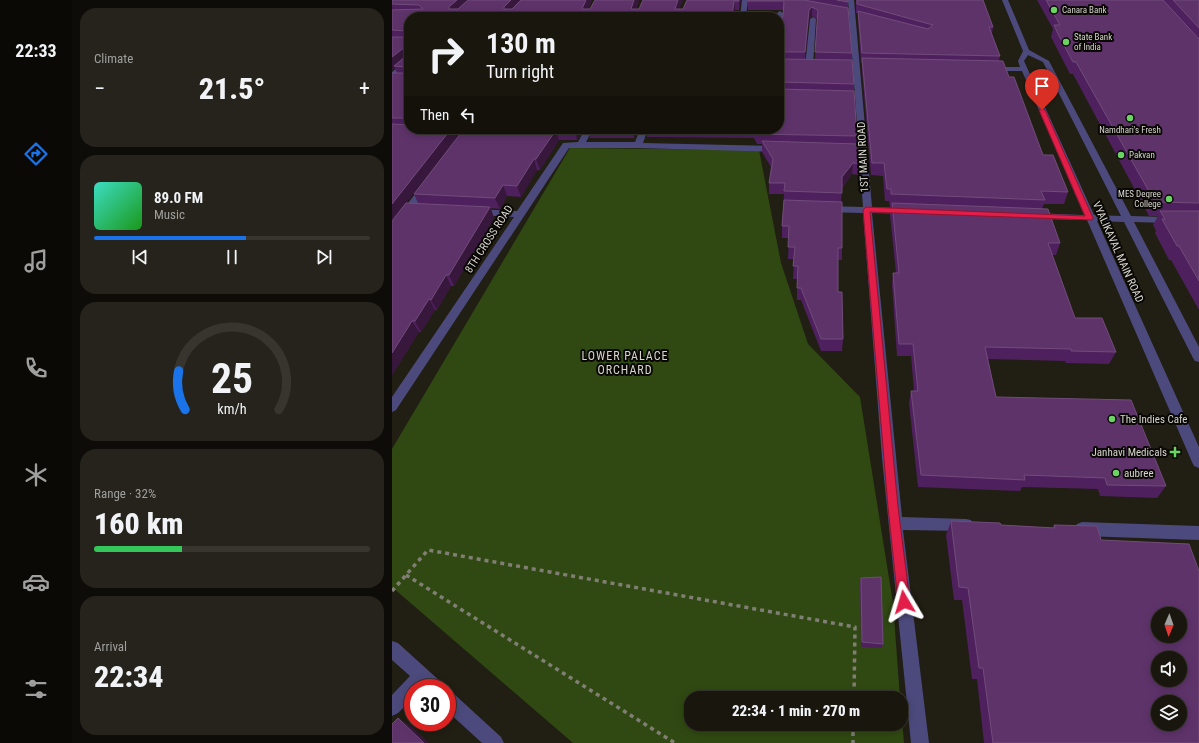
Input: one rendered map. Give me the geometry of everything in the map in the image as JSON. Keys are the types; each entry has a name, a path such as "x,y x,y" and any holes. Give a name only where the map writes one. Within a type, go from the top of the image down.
{"street":[{"name":"1ST MAIN ROAD","path":"851,0 857,67 856,97 860,151 895,523 920,743"},
{"name":"VYALIKAVAL MAIN ROAD","path":"1005,0 1026,51 1046,61 1199,358"},
{"path":"744,12 745,2 752,4"},
{"path":"813,18 806,66 817,66"},
{"name":"VYALIKAVAL MAIN ROAD","path":"1026,51 1021,61 1089,218 1199,462"},
{"path":"394,78 404,66"},
{"path":"985,69 1025,69"},
{"path":"581,145 586,134"},
{"path":"638,145 642,134"},
{"name":"8TH CROSS ROAD","path":"392,407 566,145 638,145 786,149"},
{"path":"392,231 413,209 430,182"},
{"path":"819,208 914,211"},
{"path":"464,211 520,214"},
{"path":"1026,216 1199,221"},
{"path":"895,523 980,526"},
{"path":"1066,528 1199,533"},
{"path":"392,649 425,679"},
{"path":"392,706 422,676"},
{"path":"456,707 495,743"}],"path":[{"path":"392,591 428,550 855,627 854,691"},
{"path":"406,575 675,743"},
{"path":"853,731 853,743"}],"green space":[{"path":"570,148 759,150 781,263 808,344 860,397 893,603 899,691 684,691 684,731 903,731 904,743 573,743 392,587 392,449"}],"building":[{"path":"392,0 457,0 449,7 449,9 458,9 468,0 511,0 504,7 504,9 512,9 521,0 586,0 582,9 590,9 595,0 634,0 631,9 639,9 643,0 678,0 675,9 683,9 687,0 739,0 734,1 733,12 404,12 404,31 392,30 392,10 423,9 419,5 392,4"},
{"path":"804,0 848,8 852,53 815,52 818,10 812,7 809,10 805,52 784,52 784,1 748,1"},
{"path":"837,0 848,0 848,2"},
{"path":"857,0 983,0 993,27 989,27 1000,56 862,53 858,11 928,29 933,25 857,4"},
{"path":"1046,0 1163,0 1199,39 1199,203 1155,202 1076,62 1073,62 1054,25 1060,25"},
{"path":"1173,0 1199,0 1199,28"},
{"path":"392,37 404,37 404,48 392,57"},
{"path":"404,58 404,67 394,66"},
{"path":"862,58 1003,61 1009,77 1014,77 1043,155 1053,155 1068,192 1041,191 1045,200 891,194 891,189 887,189 884,163 872,163"},
{"path":"784,59 852,60 854,84 784,82"},
{"path":"392,73 404,73 404,118 392,118"},
{"path":"784,89 854,91 857,136 757,134 784,134"},
{"path":"392,124 404,125 404,134 447,134 392,204"},
{"path":"460,134 553,134 536,159 534,159 517,186 503,185 495,198 414,194"},
{"path":"762,141 858,144 860,163 853,163 842,177 842,193 784,191 785,183 769,183 773,159"},
{"path":"784,200 842,202 842,248 838,248 838,292 842,292 843,339 821,339 801,288 797,288 798,266 793,266 795,247 788,247 789,226 782,226"},
{"path":"406,203 490,207 449,275 446,275 431,300 429,299 415,321 412,321 392,353 392,221"},
{"path":"892,203 1048,209 1060,243 1048,243 1075,318 1102,318 1116,352 1071,351 1071,349 985,347 996,397 1131,400 1166,486 1107,485 1105,478 1024,475 1025,480 921,475 911,391 918,391 913,344 899,344 893,273 899,273"},
{"path":"1160,211 1199,211 1199,281 1179,246 1177,246 1162,219 1165,219"},
{"path":"951,521 1000,523 1001,525 1055,528 1054,525 1097,526 1101,540 1189,544 1199,571 1199,743 993,743 983,668 979,668 968,588 959,587"},
{"path":"881,577 883,644 862,642 861,578"},
{"path":"398,718 404,724 404,731 412,731 424,743 392,743 392,724"}],"place":[{"name":"Canara Bank","path":"1054,10"},
{"name":"State Bank of India","path":"1066,42"},
{"name":"Namdhari's Fresh","path":"1130,118"},
{"name":"Pakvan","path":"1121,155"},
{"name":"MES Degree College","path":"1169,199"},
{"name":"The Indies Cafe","path":"1112,419"},
{"name":"Janhavi Medicals","path":"1175,452"},
{"name":"aubree","path":"1116,473"}],"district":[{"name":"LOWER PALACE ORCHARD","path":"625,363"}],"route":[{"path":"904,602 893,507 866,210 1089,218 1042,110"}]}
